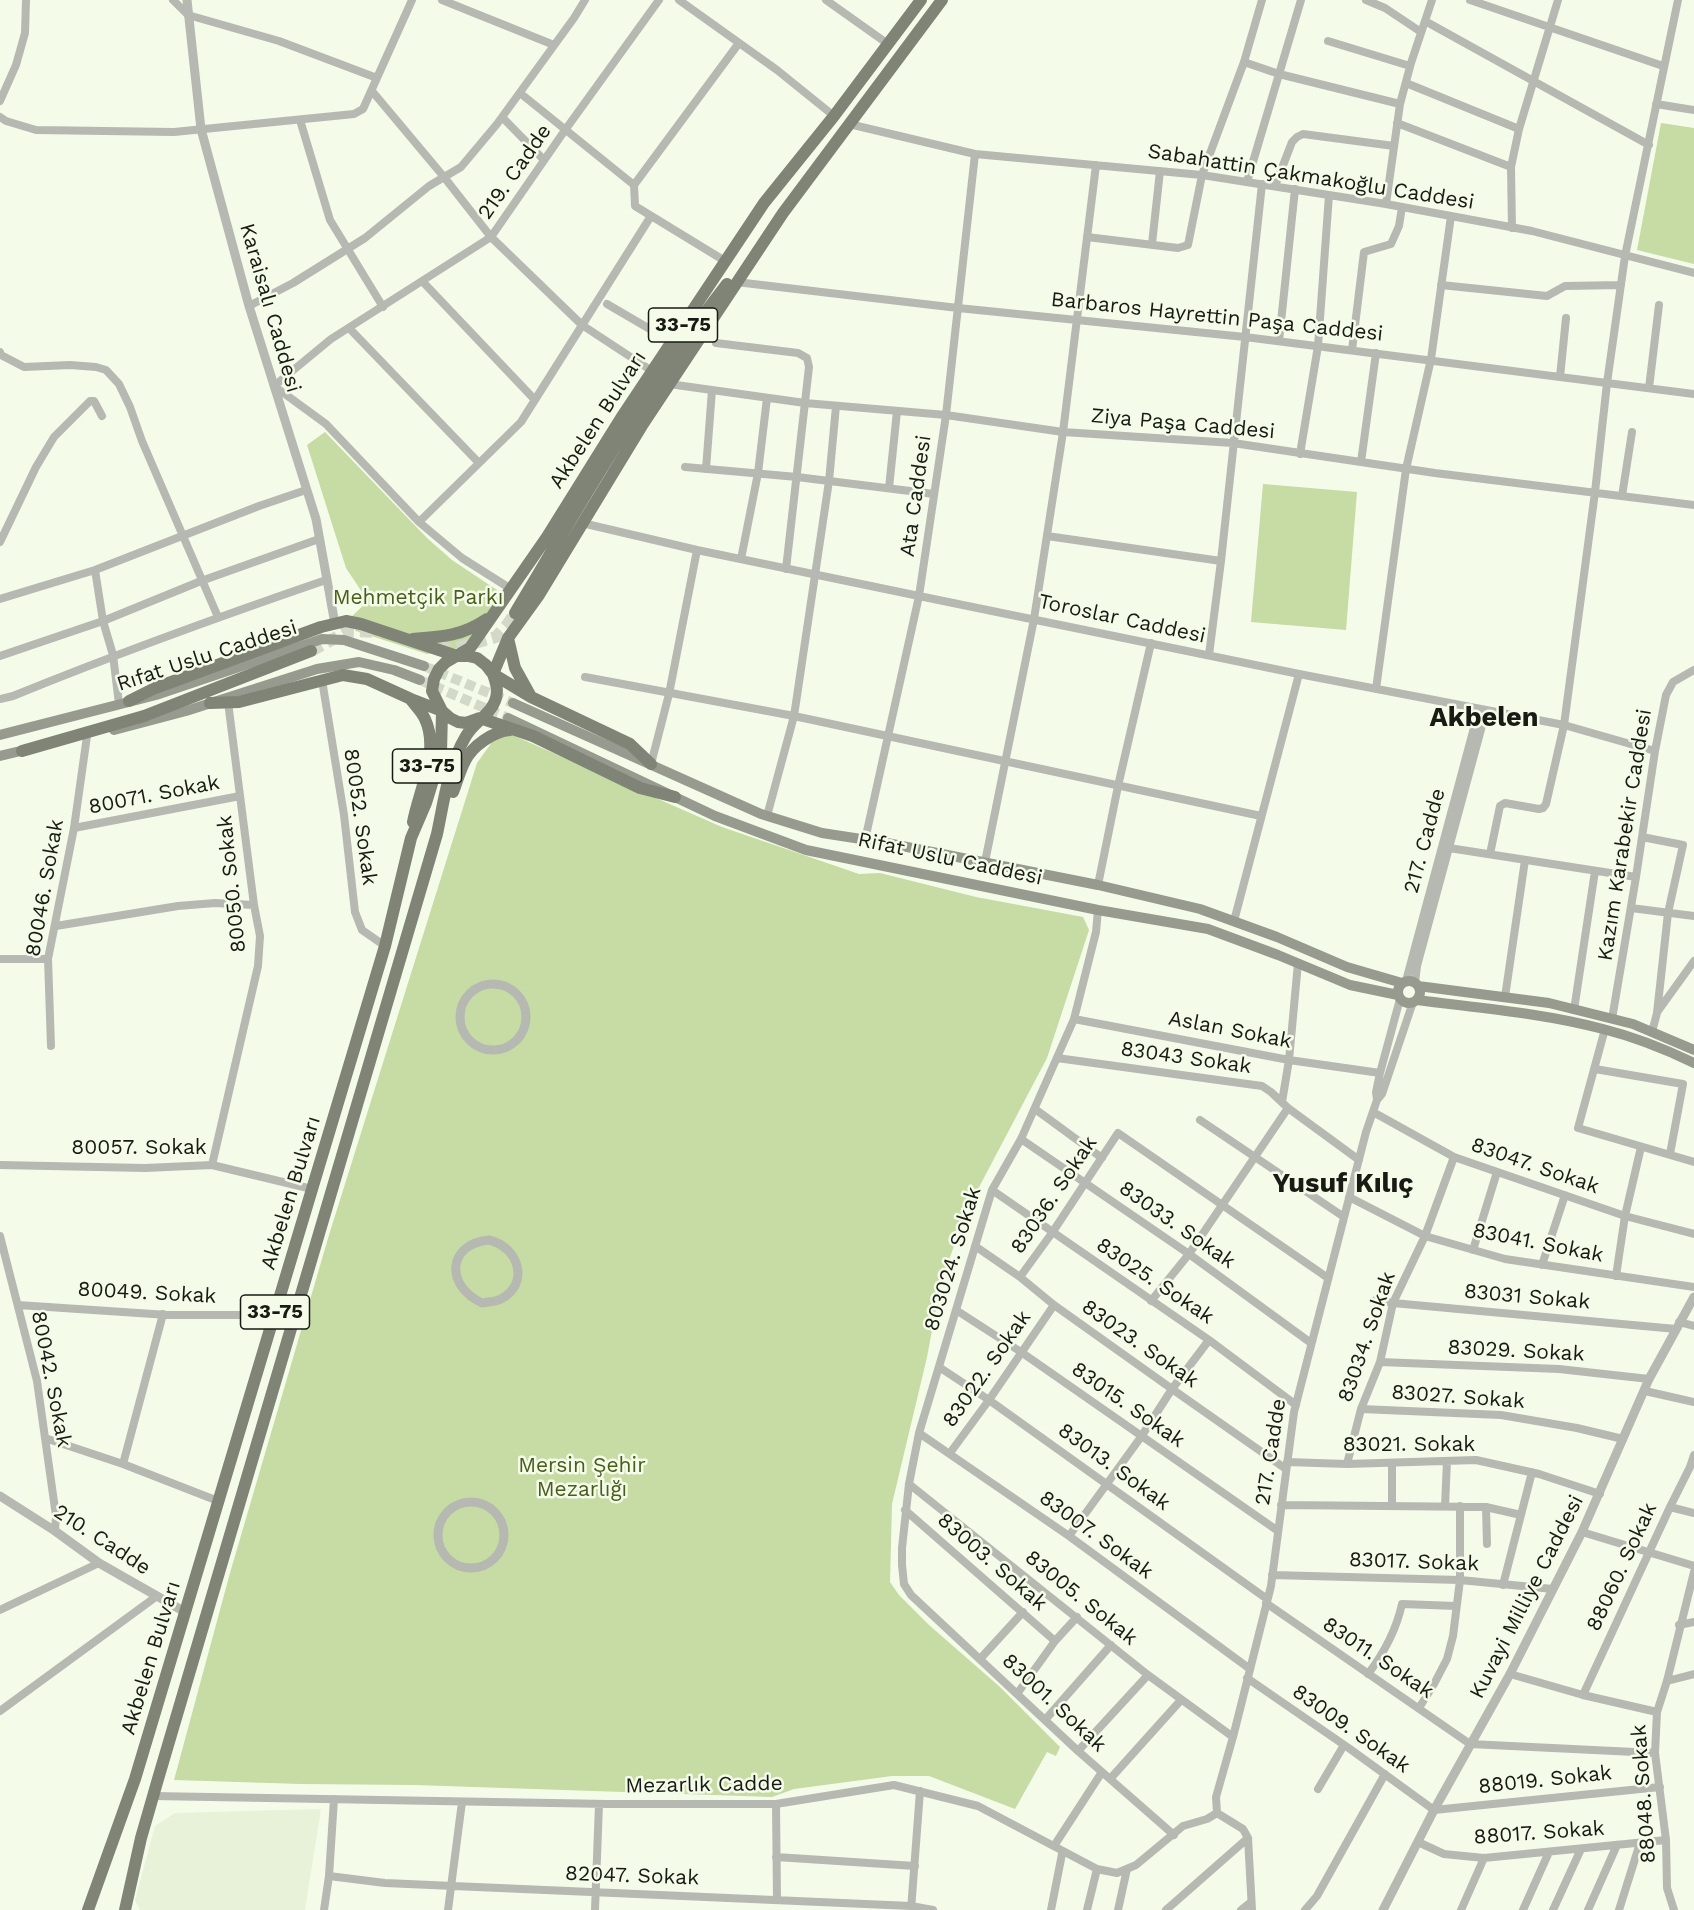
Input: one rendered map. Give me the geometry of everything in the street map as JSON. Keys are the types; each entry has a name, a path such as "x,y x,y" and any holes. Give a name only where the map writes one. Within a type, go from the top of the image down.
{"main road":[{"name":"Akbelen Bulvarı","path":"88,1910 135,1779 385,946 411,838 426,803 441,754 442,711 432,691 434,679 439,669 470,648 547,537 652,371 764,203 834,116 921,0"},
{"name":"Akbelen Bulvarı","path":"508,638 539,595 669,384 736,282 783,213 942,0"},
{"name":"33-75","path":"514,613 617,444 697,324 783,213"},
{"path":"407,640 444,637 472,629 493,615"},
{"path":"124,703 155,688 321,627 346,621 457,656 477,658 486,664 493,674 531,696 630,744 651,764"},
{"name":"33-75","path":"442,711 450,718 466,723 484,716 497,698 498,687 493,674 508,638"},
{"path":"508,638 515,668 531,696"},
{"name":"Rıfat Uslu Caddesi","path":"0,735 156,695 322,639 344,640 424,666"},
{"path":"22,751 144,716 311,651"},
{"name":"Rıfat Uslu Caddesi","path":"0,756 138,724 210,704 317,669 359,662 394,670 420,680"},
{"path":"210,704 239,702 344,675 367,679 442,711"},
{"name":"33-75","path":"411,699 425,719 432,745 416,803 411,838"},
{"name":"Rifat Uslu Caddesi","path":"513,703 767,816 822,833 985,862 1200,909 1277,937 1347,967 1410,983 1549,1004 1633,1024 1694,1050"},
{"name":"Akbelen Bulvarı","path":"125,1910 153,1796 437,834 453,762 467,735 484,716"},
{"name":"33-75","path":"484,716 514,730"},
{"name":"Rifat Uslu Caddesi","path":"508,718 715,816 806,850 1098,910 1208,929 1350,985 1399,997 1408,1003 1415,1001 1520,1013 1605,1029 1666,1050 1694,1063"},
{"name":"33-75","path":"437,834 465,759 488,737 499,731 514,730"},
{"path":"514,730 533,736 640,788 675,797"},
{"path":"1399,997 1398,991 1410,983 1420,991 1415,1001"}],"street":[{"path":"0,101 16,65 25,33 26,0"},
{"path":"173,0 188,15 279,41 377,78"},
{"name":"Karaisalı Caddesi","path":"187,0 201,129 249,306 316,519 335,624"},
{"path":"0,117 36,130 174,132 354,114 363,109 412,0"},
{"path":"442,0 554,45"},
{"path":"249,306 293,283 365,238 429,186 461,167 520,93 585,0"},
{"name":"219. Cadde","path":"274,386 331,339 491,237 659,0"},
{"path":"679,0 777,70 834,116"},
{"path":"826,0 888,44"},
{"path":"1087,237 1178,248 1188,245 1202,175 1244,62 1262,0"},
{"path":"1247,182 1301,0"},
{"path":"1366,0 1384,8 1421,32"},
{"path":"1386,204 1400,104 1432,0"},
{"path":"1470,0 1663,66"},
{"path":"1512,228 1511,167 1519,129 1558,0"},
{"path":"1490,854 1500,806 1505,803 1539,809 1546,804 1564,725 1606,383 1625,256 1678,0"},
{"path":"1425,21 1649,145"},
{"path":"1328,41 1410,66"},
{"path":"725,261 635,206 634,186 739,43"},
{"path":"1244,62 1279,74 1400,104"},
{"path":"1406,83 1519,129"},
{"path":"372,91 491,237 582,325 652,371"},
{"path":"520,93 634,186"},
{"path":"1656,104 1694,110"},
{"path":"502,117 544,160"},
{"path":"300,120 330,220 383,307"},
{"path":"1398,123 1511,167"},
{"name":"Sabahattin Çakmakoğlu Caddesi","path":"849,124 975,154 1202,175 1386,204 1512,228 1694,273"},
{"path":"1275,186 1292,142 1304,134 1394,146"},
{"name":"Ata Caddesi","path":"865,840 919,596 946,415 975,154"},
{"path":"985,862 1034,620 1063,432 1096,165"},
{"path":"1152,244 1160,171"},
{"path":"1209,655 1262,184"},
{"path":"1279,341 1295,189"},
{"path":"1300,453 1318,346 1329,195"},
{"path":"1352,350 1364,252 1391,243 1399,226 1402,207"},
{"path":"419,522 522,422 651,216"},
{"path":"1377,689 1406,469 1431,359 1451,216"},
{"path":"423,282 535,400"},
{"name":"Barbaros Hayrettin Paşa Caddesi","path":"736,282 958,308 1245,337 1694,394"},
{"path":"1441,285 1546,296 1565,286 1621,285"},
{"path":"607,304 672,342"},
{"path":"1649,388 1659,305"},
{"path":"1560,377 1566,318"},
{"path":"349,328 479,464"},
{"path":"716,343 798,353 807,358 809,367 786,569"},
{"path":"0,352 24,367 70,365 96,367 105,370 119,384 218,617"},
{"path":"1361,462 1376,353"},
{"name":"Ziya Paşa Caddesi","path":"669,384 805,403 946,415 1063,432 1233,443 1406,469 1694,505"},
{"path":"274,386 326,424 419,522 462,558 511,589"},
{"path":"706,469 712,390"},
{"path":"741,559 758,473 766,398"},
{"path":"0,542 36,467 54,437 90,401 94,401 102,416"},
{"path":"767,816 794,716 829,481 836,406"},
{"path":"889,488 897,411"},
{"path":"1622,496 1632,432"},
{"path":"685,467 797,477 934,494"},
{"path":"0,599 95,570 306,490"},
{"name":"Toroslar Caddesi","path":"582,523 815,575 1299,674 1564,725 1655,750"},
{"path":"1047,536 1221,561"},
{"path":"0,656 103,621 201,581 319,538"},
{"path":"651,764 669,694 697,550"},
{"path":"95,570 103,621 124,703"},
{"path":"0,699 218,617 327,580"},
{"path":"1098,885 1151,643"},
{"name":"Kazım Karabekir Caddesi","path":"1612,1019 1655,750 1666,695 1673,682 1694,670"},
{"path":"1234,921 1299,674"},
{"path":"585,676 669,694 794,716 1261,816"},
{"name":"80052. Sokak","path":"322,680 344,815 355,912 362,930 385,946"},
{"name":"80050. Sokak","path":"212,1165 258,966 260,936 228,702"},
{"name":"217. Cadde","path":"1410,983 1418,966 1483,710"},
{"name":"217. Cadde","path":"1410,983 1483,710"},
{"name":"80046. Sokak","path":"51,1046 48,959 74,828 87,736"},
{"name":"80071. Sokak","path":"74,828 240,796"},
{"path":"1642,837 1683,845 1668,913 1657,1013 1652,1032"},
{"path":"1449,848 1636,877"},
{"path":"1505,997 1525,860"},
{"path":"1574,1010 1595,871"},
{"path":"56,926 178,906 214,903 254,905"},
{"path":"1631,908 1694,916"},
{"name":"803024. Sokak","path":"911,1595 904,1584 902,1565 905,1510 919,1433 992,1190 1021,1139 1074,1019 1096,932 1098,910"},
{"path":"0,959 48,959"},
{"path":"1657,1013 1694,961"},
{"path":"1151,1301 1189,1254 1255,1155 1285,1105 1298,963"},
{"path":"495,983 515,992 522,1001 526,1012 521,1035 503,1049 491,1050 472,1043 460,1025 461,1004 475,988 495,983"},
{"name":"217. Cadde","path":"1217,1813 1216,1797 1267,1601 1296,1405 1373,1112 1399,997"},
{"name":"217. Cadde","path":"1376,1096 1383,1094 1415,1001"},
{"name":"Aslan Sokak","path":"1074,1019 1289,1060 1380,1073"},
{"path":"1605,1029 1578,1128 1694,1162"},
{"name":"83043 Sokak","path":"1057,1058 1262,1086 1359,1160"},
{"path":"1595,1069 1683,1084 1670,1154"},
{"path":"1035,1109 1102,1158"},
{"name":"83047. Sokak","path":"1373,1112 1454,1156 1625,1216 1694,1234"},
{"path":"1200,1120 1344,1217"},
{"name":"83036. Sokak","path":"1020,1277 1118,1133 1221,1205"},
{"name":"83033. Sokak","path":"1021,1139 1189,1254 1311,1343"},
{"path":"1616,1276 1625,1216 1641,1148"},
{"name":"83034. Sokak","path":"1347,1464 1361,1409 1380,1362 1393,1303 1425,1236 1454,1156"},
{"name":"80057. Sokak","path":"0,1165 145,1168 212,1165 312,1189"},
{"path":"1473,1250 1497,1172"},
{"name":"83025. Sokak","path":"992,1190 1209,1340 1296,1405"},
{"path":"1542,1265 1565,1195"},
{"name":"83041. Sokak","path":"1349,1197 1425,1236 1505,1259 1694,1287"},
{"path":"1221,1205 1328,1278"},
{"name":"80042. Sokak","path":"0,1236 37,1381 56,1516 55,1531"},
{"path":"478,1241 499,1242 513,1256 518,1275 515,1284 502,1299 482,1303 464,1292 458,1283 457,1263 461,1253 469,1246 478,1241"},
{"name":"83023. Sokak","path":"975,1246 1172,1389 1287,1465"},
{"name":"Kuvayi Milliye Caddesi","path":"1383,1910 1434,1810 1510,1674 1582,1532 1649,1379 1694,1296"},
{"name":"83031 Sokak","path":"1376,1300 1694,1326"},
{"name":"80049. Sokak","path":"18,1305 163,1314 274,1315"},
{"name":"83022. Sokak","path":"950,1453 989,1401 1054,1305"},
{"name":"83015. Sokak","path":"956,1310 1021,1352 1278,1531"},
{"path":"123,1464 163,1314"},
{"path":"1069,1536 1209,1340"},
{"name":"83029. Sokak","path":"1380,1362 1559,1369 1649,1379"},
{"name":"83013. Sokak","path":"939,1367 1107,1484 1267,1601"},
{"path":"1645,1391 1694,1402"},
{"name":"83027. Sokak","path":"1361,1409 1502,1414 1623,1439"},
{"name":"83007. Sokak","path":"919,1433 1069,1536 1250,1669"},
{"path":"45,1438 123,1464 218,1501"},
{"name":"88060. Sokak","path":"1583,1695 1670,1507 1692,1467 1694,1455"},
{"name":"83021. Sokak","path":"1287,1465 1476,1460 1532,1472 1600,1494"},
{"path":"1445,1506 1447,1461"},
{"path":"1392,1463 1392,1506"},
{"path":"1503,1585 1532,1472"},
{"name":"83005. Sokak","path":"909,1484 1148,1675 1233,1737"},
{"name":"210. Cadde","path":"0,1496 55,1531 99,1563 185,1612"},
{"path":"466,1501 487,1505 496,1512 504,1532 499,1553 492,1561 471,1568 460,1567 443,1553 438,1543 438,1532 440,1521 446,1512 466,1501"},
{"path":"1281,1505 1486,1507 1521,1515"},
{"path":"1419,1708 1447,1659 1453,1636 1460,1580 1460,1506"},
{"path":"1486,1507 1487,1544"},
{"path":"1670,1507 1694,1512"},
{"name":"83003. Sokak","path":"905,1510 1054,1641"},
{"path":"1582,1532 1694,1566"},
{"path":"0,1610 99,1563"},
{"name":"88048. Sokak","path":"1674,1910 1667,1888 1666,1840 1654,1753 1657,1712 1694,1572"},
{"name":"83017. Sokak","path":"1272,1575 1460,1580 1553,1589"},
{"name":"83001. Sokak","path":"911,1595 1078,1751 1174,1834"},
{"path":"0,1711 157,1596"},
{"name":"83011. Sokak","path":"1267,1601 1470,1744"},
{"path":"1368,1674 1382,1656 1402,1604 1456,1606"},
{"path":"980,1659 1023,1612"},
{"path":"1017,1694 1054,1641 1077,1617"},
{"path":"1679,1625 1694,1622"},
{"path":"1045,1720 1110,1645"},
{"path":"1510,1674 1583,1695 1657,1712"},
{"path":"1667,1681 1694,1674"},
{"path":"1078,1751 1148,1675"},
{"name":"83009. Sokak","path":"1247,1678 1434,1810"},
{"path":"1110,1779 1181,1700"},
{"path":"1470,1744 1654,1753"},
{"path":"1318,1789 1344,1745"},
{"path":"1054,1846 1102,1772"},
{"path":"1305,1910 1317,1896 1385,1774"},
{"name":"Mezarlık Cadde","path":"153,1796 599,1804 776,1804 894,1785 978,1806 1097,1869 1117,1873 1127,1869"},
{"name":"88019. Sokak","path":"1434,1810 1660,1787"},
{"path":"911,1908 920,1791"},
{"path":"324,1910 329,1876 334,1799"},
{"path":"448,1910 462,1802"},
{"path":"595,1910 599,1804"},
{"path":"776,1804 777,1900"},
{"path":"1118,1910 1127,1869 1136,1865 1183,1826 1207,1819 1217,1813 1243,1829 1248,1838 1252,1906 1241,1910"},
{"path":"1166,1910 1248,1838"},
{"name":"88017. Sokak","path":"1418,1842 1444,1854 1484,1858 1666,1840"},
{"path":"1619,1910 1640,1843"},
{"path":"1588,1910 1617,1845"},
{"path":"1553,1910 1581,1849"},
{"path":"1523,1910 1549,1852"},
{"path":"1051,1910 1062,1854"},
{"path":"776,1857 915,1866"},
{"path":"1461,1910 1484,1858"},
{"path":"1087,1910 1097,1869"},
{"name":"82047. Sokak","path":"329,1876 385,1883 777,1900 933,1910"}],"shaded area":[{"path":"321,1809 305,1910 140,1910 135,1900 155,1826 175,1813"}],"green space":[{"path":"1661,123 1694,128 1694,264 1637,250"},
{"name":"Mehmetçik Parkı","path":"325,432 427,538 452,560 500,592 473,640 453,650 427,654 356,631 348,620 368,601 346,568 307,445"},
{"path":"1263,484 1357,492 1346,630 1251,622"},
{"name":"Mersin Şehir Mezarlığı","path":"510,734 722,827 859,874 880,873 976,897 1083,917 1089,930 1047,1058 967,1210 941,1282 927,1357 892,1504 890,1582 899,1595 929,1625 1000,1687 1060,1747 1056,1756 1047,1752 1015,1809 929,1776 892,1776 794,1789 772,1797 415,1785 174,1780 230,1573 329,1235 477,763 495,738"}],"tunnel":[{"path":"440,647 449,650 496,637 515,613"},
{"path":"311,651 348,631 380,632"},
{"path":"424,666 513,703"},
{"path":"420,680 508,718"}],"district":[{"name":"Akbelen","path":"1484,718"},
{"name":"Yusuf Kılıç","path":"1343,1184"}]}
